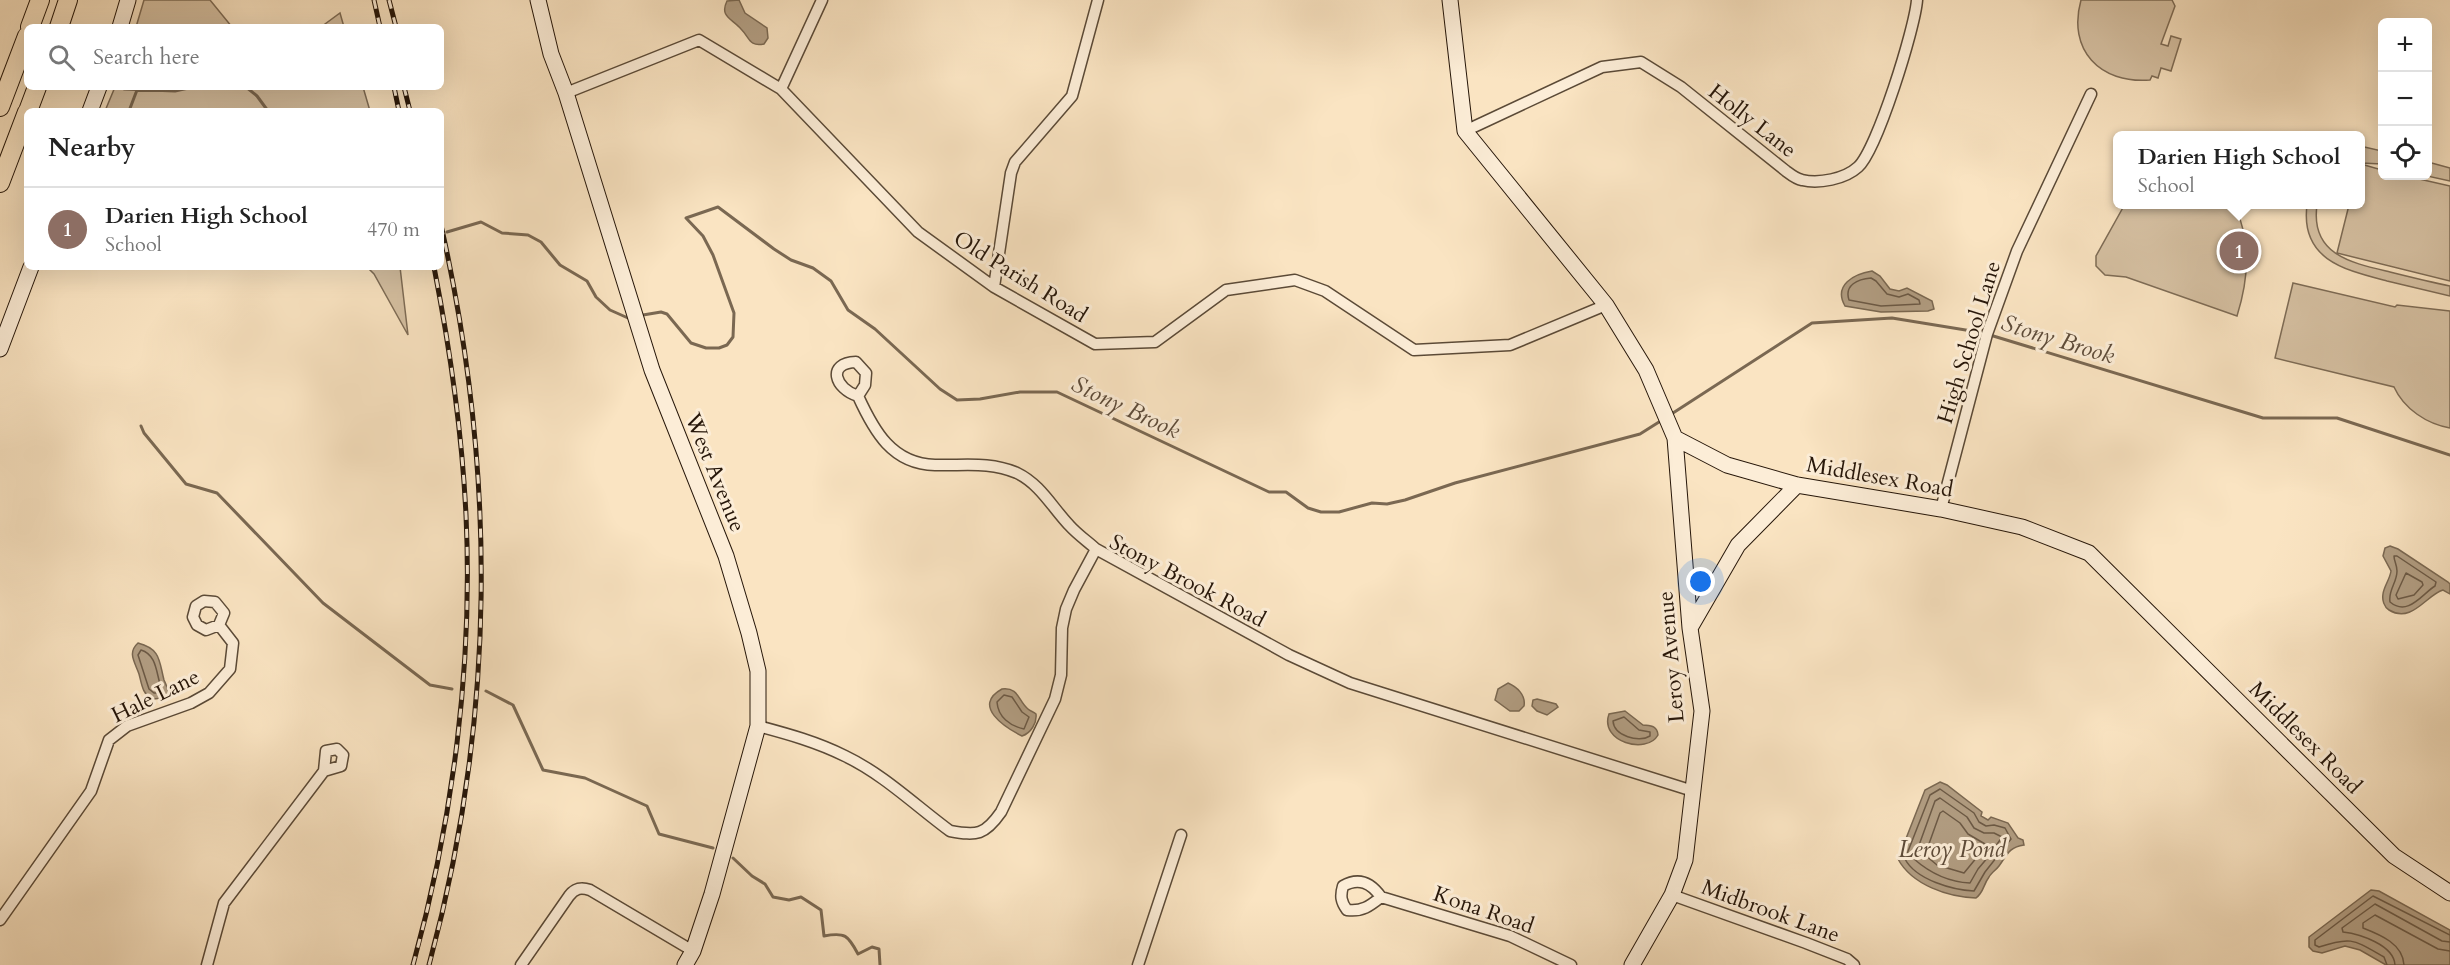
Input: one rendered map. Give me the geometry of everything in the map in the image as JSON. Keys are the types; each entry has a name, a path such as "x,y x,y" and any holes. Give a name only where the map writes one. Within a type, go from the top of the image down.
{"highway":[{"path":"31,24 39,0"},
{"path":"60,24 68,0"},
{"path":"0,108 24,44"},
{"path":"29,108 36,90"},
{"path":"0,183 24,120"},
{"path":"0,194 20,131"}],"main road":[{"path":"121,24 128,0"},
{"name":"West Avenue","path":"538,0 551,54 566,93 652,370 726,556 758,671 758,726 712,894 689,958"},
{"path":"1450,0 1466,131 1606,305 1646,370 1675,438"},
{"path":"91,108 98,90"},
{"path":"0,349 30,270"},
{"name":"Middlesex Road","path":"1675,438 1727,465 1797,484 1941,509 2022,526 2089,553 2394,856 2450,892"},
{"name":"Leroy Avenue","path":"1632,965 1672,895 1685,860 1702,711 1690,628 1675,438"},
{"path":"1690,628 1738,545 1797,484"}],"street":[{"path":"781,89 822,0"},
{"path":"994,287 1011,173 1015,162 1072,96 1098,0"},
{"name":"Holly Lane","path":"1466,131 1602,67 1641,62 1681,87 1786,171 1802,180 1832,180 1858,167 1872,145 1911,36 1917,0"},
{"name":"Old Parish Road","path":"566,93 699,40 781,89 918,232 994,287 1095,344 1155,342 1226,290 1294,280 1325,291 1413,350 1510,345 1606,305"},
{"name":"High School Lane","path":"1941,509 1987,334 2013,261 2091,94"},
{"path":"858,396 880,438 898,455 910,461 935,465 971,463 1019,474 1034,484 1069,525 1096,549"},
{"name":"Stony Brook Road","path":"758,726 811,741 847,757 871,772 950,831 964,834 978,833 990,828 1001,812 1055,699 1061,675 1062,628 1066,609 1096,549 1270,645 1350,683 1693,791"},
{"name":"Hale Lane","path":"0,920 91,791 109,740 127,726 191,703 209,693 222,681 230,669 232,644 219,625"},
{"path":"207,965 224,903 324,771"},
{"path":"1138,965 1181,835"},
{"path":"521,965 568,896 573,891 582,888 590,890 689,958"},
{"name":"Midbrook Lane","path":"1672,895 1806,943 1847,959 1854,965"},
{"name":"Kona Road","path":"1381,897 1510,936 1571,965"}],"shaded area":[{"path":"144,0 210,0 230,24 137,24"},
{"path":"2081,0 2172,0 2175,6 2161,44 2168,46 2171,36 2181,39 2171,71 2161,68 2158,78 2152,76 2150,80 2132,80 2103,70 2083,48 2078,18"},
{"path":"340,13 343,24 325,24"},
{"path":"114,90 364,90 369,108 106,108"},
{"path":"2365,147 2378,150 2378,164 2365,163"},
{"path":"2432,163 2450,168 2450,181 2432,177"},
{"path":"2365,165 2378,169 2378,180 2424,180 2450,186 2450,281 2337,253 2348,209 2365,209"},
{"path":"2122,209 2236,209 2246,247 2246,274 2237,316 2126,277 2105,275 2096,266 2096,256"},
{"path":"2307,209 2317,209 2320,235 2327,246 2337,254 2362,265 2450,286 2450,296 2341,267 2318,250 2311,239 2307,224"},
{"path":"370,270 400,270 408,335"},
{"path":"2293,283 2395,307 2397,305 2450,311 2450,428 2433,423 2410,409 2394,387 2275,358"}],"water":[{"path":"739,0 745,13 767,28 768,38 764,44 759,45 750,41 726,14 727,1"},
{"path":"1872,271 1880,276 1890,289 1899,291 1907,288 1932,301 1934,309 1881,312 1845,306 1842,292 1847,282 1858,275"},
{"path":"2390,546 2448,582 2450,594 2443,590 2412,611 2405,613 2387,609 2383,596 2391,571 2383,556 2385,548"},
{"path":"138,643 151,649 158,657 168,689 166,698 152,699 144,691 132,654"},
{"path":"1508,683 1518,689 1524,698 1524,706 1519,711 1510,711 1495,700 1498,689"},
{"path":"1002,689 1015,692 1025,706 1036,714 1033,727 1025,735 1022,736 1008,728 994,716 990,709 993,696"},
{"path":"1533,700 1556,704 1558,707 1547,715 1532,706"},
{"path":"1625,711 1643,725 1655,728 1658,735 1652,741 1635,745 1617,738 1611,732 1608,724 1609,714"},
{"name":"Leroy Pond","path":"1940,782 1982,812 1981,816 1988,820 1991,817 2008,823 2018,838 2023,840 2024,845 2009,852 1976,898 1943,892 1921,883 1904,868 1898,859 1925,790"},
{"path":"2371,890 2379,891 2450,930 2450,965 2386,965 2360,950 2345,946 2322,953 2313,951 2309,947 2309,937"}],"waterway":[{"path":"130,108 137,90"},
{"name":"Stony Brook","path":"150,90 180,90"},
{"name":"Stony Brook","path":"250,90 266,108"},
{"name":"Stony Brook","path":"643,315 661,312 667,314 691,343 706,348 719,348 727,345 733,337 734,313 713,255 703,236 686,218 718,207 774,249 791,260 813,268 831,281 848,310 875,329 940,389 957,400 980,399 1020,392 1057,392 1269,492 1286,492 1308,508 1321,512 1339,512 1372,503 1387,504 1405,500 1455,483 1640,434 1659,422"},
{"name":"Stony Brook","path":"447,232 481,222 502,233 528,235 541,242 560,265 587,281 596,297 610,310 628,318"},
{"name":"Stony Brook","path":"1673,413 1812,323 1892,318 1984,333"},
{"name":"Stony Brook","path":"1990,335 2263,418 2337,418 2450,455"},
{"path":"141,426 144,433 186,484 217,493 323,603 430,685 452,689"},
{"path":"486,691 513,705 543,770 585,778 647,806 659,834 713,848"},
{"path":"733,858 752,876 765,884 773,897 789,900 801,897 821,910 824,936 837,934 845,936 858,954 872,947 879,949 880,965"}],"railway":[{"path":"374,0 379,24"},
{"path":"389,0 395,24"},
{"path":"395,90 398,108"},
{"path":"405,90 409,108"},
{"path":"429,965 451,873 467,780 477,688 481,596 479,503 472,411 459,318 444,240"},
{"path":"413,965 439,855 449,798 463,685 466,628 466,515 462,452 450,359 435,270"}],"place":[{"name":"Darien High School","path":"2239,251"}]}
